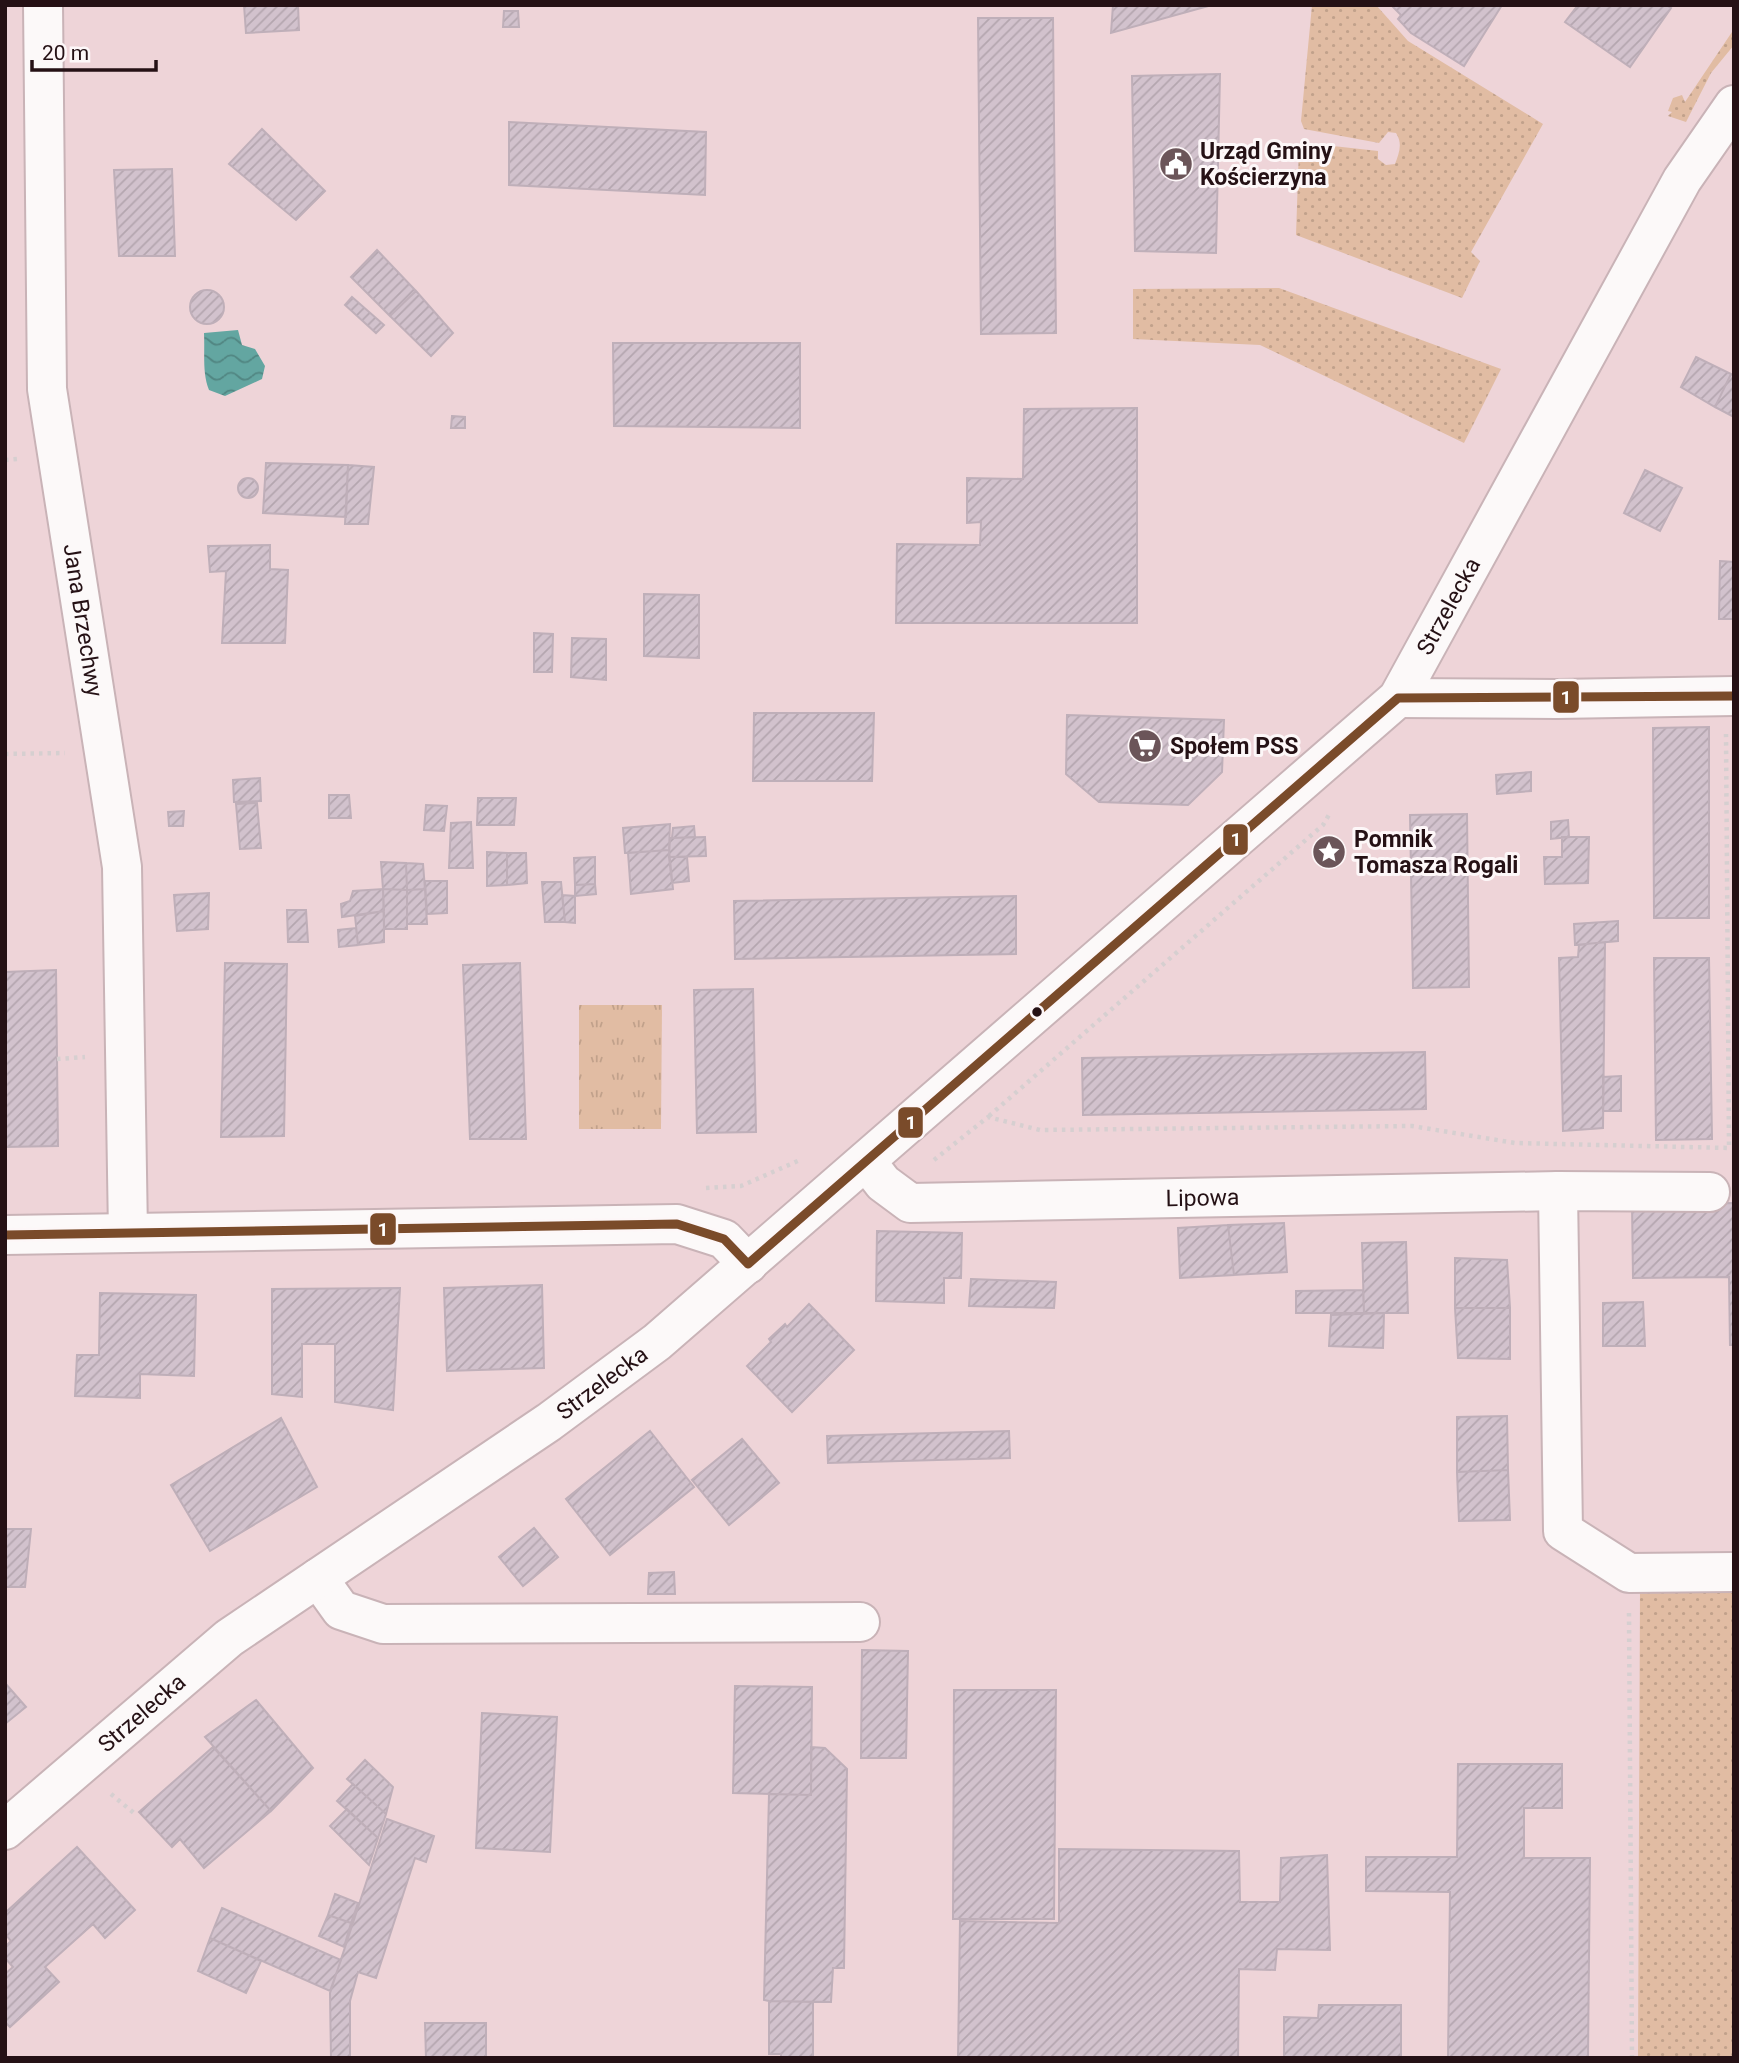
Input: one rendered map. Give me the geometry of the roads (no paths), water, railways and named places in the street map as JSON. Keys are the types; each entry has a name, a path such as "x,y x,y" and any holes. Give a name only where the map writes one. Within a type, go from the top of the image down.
{"street":[{"name":"Jana Brzechwy","path":"43,5 47,389 122,867 128,1233"},
{"name":"Strzelecka","path":"5,1830 229,1638 549,1422 657,1342 1398,698 1682,180 1734,105"},
{"path":"1398,698 1557,699 1730,708"},
{"name":"Lipowa","path":"866,1161 893,1193 910,1203 1558,1191 1710,1192"},
{"path":"1558,1191 1563,1531 1629,1573 1734,1572"},
{"path":"5,1235 677,1224 724,1239 748,1264"},
{"path":"318,1578 341,1610 383,1624 860,1622"}],"water":[{"path":"238,330 242,345 255,349 265,366 262,379 225,396 209,390 205,370 204,333"}],"place":[{"name":"Urząd Gminy Kościerzyna","path":"1176,164"},
{"name":"Społem PSS","path":"1145,746"},
{"name":"Pomnik Tomasza Rogali","path":"1329,852"}]}
